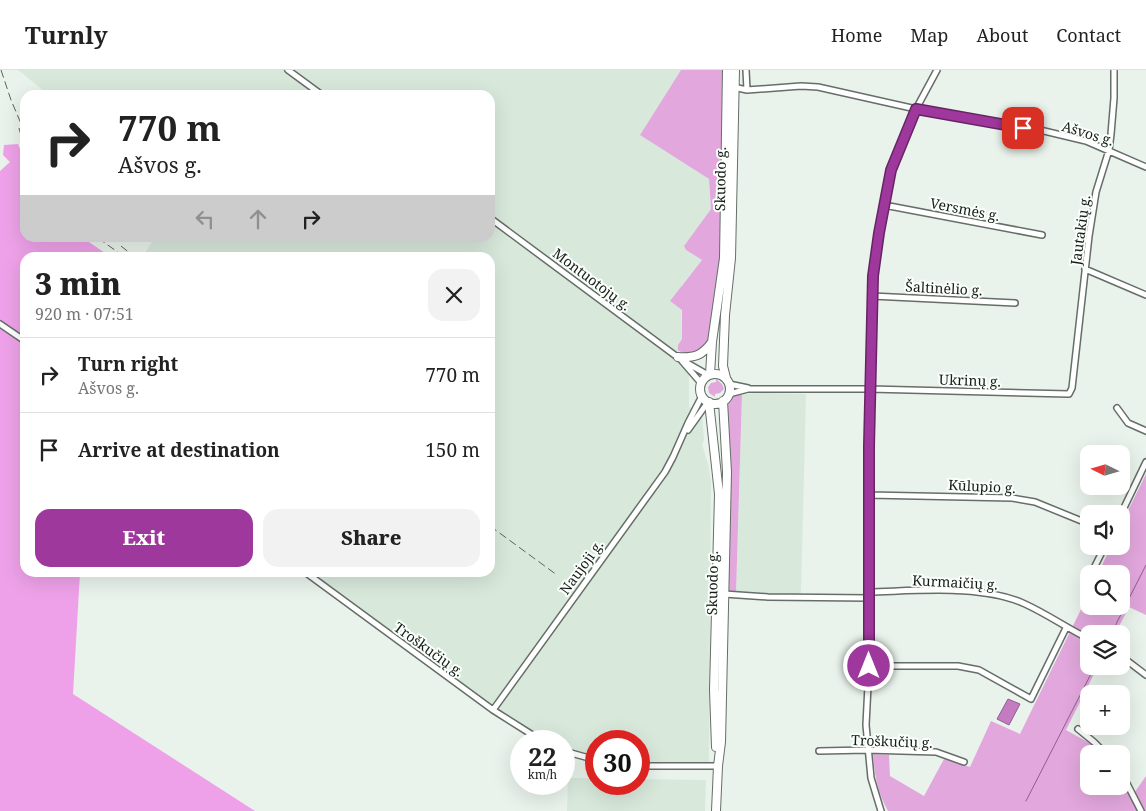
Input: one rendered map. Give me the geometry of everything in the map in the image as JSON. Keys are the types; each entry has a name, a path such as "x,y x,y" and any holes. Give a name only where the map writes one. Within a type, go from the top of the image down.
{"main road":[{"name":"Skuodo g.","path":"727,70 731,87 731,258 723,358 724,371 728,381"},
{"name":"Skuodo g.","path":"709,375 724,258 731,87 735,70"},
{"path":"679,358 696,357 704,352 712,342"},
{"path":"720,374 728,381 729,394 723,402 715,404 707,400 700,390 701,383 709,375 720,374"},
{"name":"Skuodo g.","path":"707,400 718,481 714,690 718,766"},
{"name":"Skuodo g.","path":"716,811 721,733 728,472 723,402"}],"street":[{"path":"288,70 315,90"},
{"path":"746,70 746,90"},
{"path":"881,811 871,778 867,712 872,296 884,204 891,170 916,109 937,70"},
{"name":"Jautakių g.","path":"1069,394 1072,388 1088,236 1096,192 1109,150 1114,98 1114,70"},
{"name":"Ašvos g.","path":"731,87 746,90 818,86 916,109 1040,130 1086,141 1146,167"},
{"name":"Versmės g.","path":"884,204 1042,235"},
{"name":"Montuotojų g.","path":"495,222 679,358 709,375"},
{"path":"1085,270 1146,295"},
{"name":"Šaltinėlio g.","path":"872,296 1016,303"},
{"path":"0,324 20,338"},
{"name":"Montuotojų g.","path":"679,358 701,383"},
{"path":"728,381 748,389"},
{"path":"729,394 748,389"},
{"name":"Ukrinų g.","path":"748,389 870,389 1069,394"},
{"name":"Naujoji g.","path":"493,710 665,472 688,423 707,400"},
{"path":"1117,408 1128,423 1146,431"},
{"path":"1125,505 1146,462"},
{"name":"Kūlupio g.","path":"869,495 1012,498 1035,502 1080,520"},
{"name":"Troškučių g.","path":"312,577 493,710 525,730"},
{"name":"Kurmaičių g.","path":"724,594 768,597 955,591 1002,596 1024,603 1080,635"},
{"path":"869,666 958,666 979,670 1030,699 1066,628"},
{"path":"1130,662 1146,674"},
{"path":"1078,729 1097,745"},
{"name":"Troškučių g.","path":"819,751 936,752 964,762"},
{"path":"650,766 718,766"},
{"path":"1130,790 1140,811"}],"shaded area":[{"path":"18,70 681,70 640,135 709,179 711,209 684,246 686,250 702,260 681,286 682,339 678,345 689,355 689,407 702,413 704,440 702,444 709,467 711,483 709,765 650,766 650,730 585,730 585,757 575,754 575,730 524,730 311,577 495,577 495,252 145,252 152,242 495,242 495,90 43,90"},
{"path":"681,70 724,70 720,264 708,341 696,354 684,354 678,350 678,345 682,339 682,310 670,301 702,260 686,250 684,246 711,209 709,179 640,135"},
{"path":"18,144 20,149 20,242 89,242 104,252 20,252 20,577 80,577 73,694 255,811 0,811 0,171 10,162 3,155 4,145"},
{"path":"716,379 722,384 724,389 720,393 715,394 715,397 709,393 708,387 711,383 716,382"},
{"path":"736,394 742,394 736,593 729,591 727,586 731,466 727,407"},
{"path":"742,394 806,394 801,594 736,593"},
{"path":"1146,474 1146,615 1130,607 1130,565 1102,565 1107,555 1130,555 1130,507"},
{"path":"1080,611 1080,615 1125,615 1120,625 1080,625 1080,675 1094,675 1088,685 1080,685 1080,702 1066,730 1093,745 1080,745 1080,795 1130,795 1130,793 1132,796 1146,776 1146,811 888,811 877,784 873,754 889,755 890,776 924,796 944,759 970,767 991,721 1020,734"},
{"path":"1008,699 1020,704 1009,725 997,719"},
{"path":"575,778 585,778 585,795 650,795 650,779 706,780 705,811 567,811 567,795 575,795"}],"waterway":[{"path":"1116,625 1146,565"},
{"path":"1026,801 1090,675"}],"railway":[{"path":"1,70 20,121"},
{"path":"104,242 118,252"},
{"path":"121,246 128,252"},
{"path":"495,530 557,575"}],"route":[{"path":"869,666 869,446 872,296 879,233 891,170 916,109 1023,128"}]}
